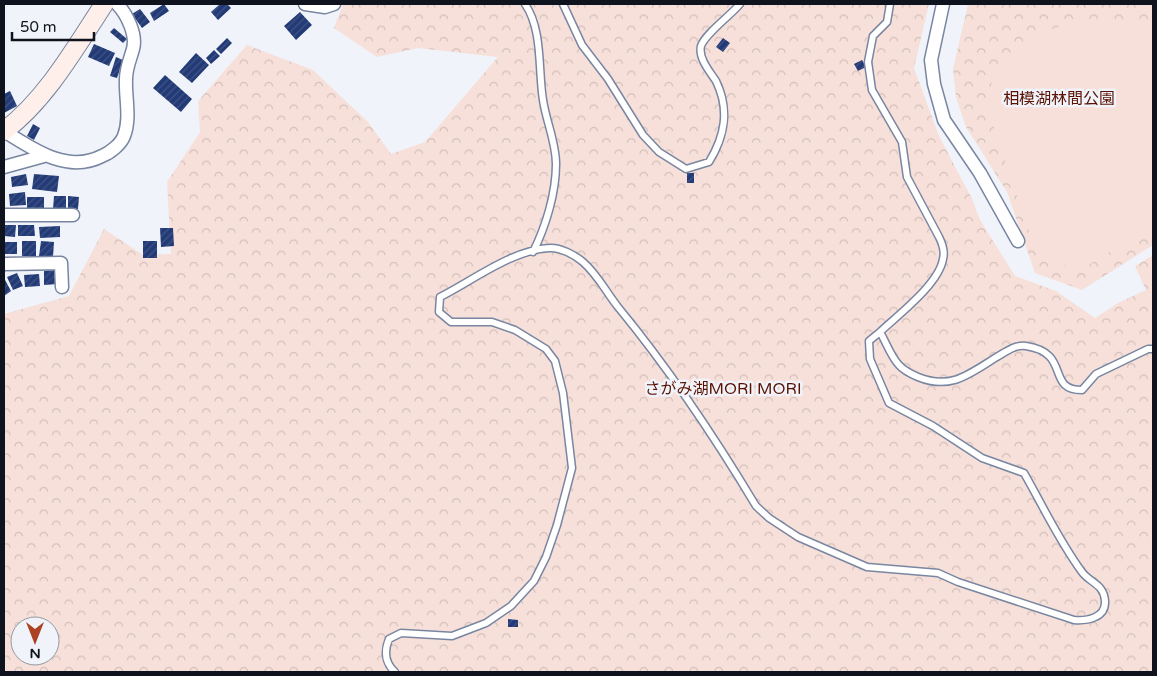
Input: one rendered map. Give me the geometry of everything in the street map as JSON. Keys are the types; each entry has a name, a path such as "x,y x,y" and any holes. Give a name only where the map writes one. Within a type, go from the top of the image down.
{"main road":[{"path":"4,131 17,122 40,98 104,4"}],"street":[{"path":"4,131 44,156 73,163 92,162 109,153 124,137 128,110 127,62 133,48 133,32 117,4"},
{"path":"305,4 325,7 334,4"},
{"path":"943,4 931,60 934,84 944,120 980,173 1018,240"},
{"path":"4,167 44,156"},
{"path":"4,215 73,215"},
{"path":"4,264 61,263 62,287"}],"lane":[{"path":"525,4 531,12 536,31 543,102 556,164 551,202 542,234 533,252"},
{"path":"563,4 582,45 608,79 643,135 659,152 686,169 709,162 720,145 725,126 724,106 717,83 701,57 701,48 707,36 740,4"},
{"path":"396,672 390,667 385,650 389,639 401,633 452,636 492,619 511,606 534,581 557,525 572,468 563,392 554,361 546,349 515,330 492,322 451,322 438,312 440,297 475,279 492,267 550,248 569,253 583,262 596,276 611,298 658,355 756,506 798,537 867,567 938,573 958,582 1074,620 1088,621 1100,615 1105,603 1103,592 1097,583 1084,575 1071,556 1024,473 982,458 933,426 889,403 870,359 869,341 914,301 935,277 944,260 940,236 907,177 902,142 872,90 868,62 873,36 887,22 890,4"},
{"path":"880,332 898,365 910,374 932,382 962,378 1009,350 1024,345 1042,350 1051,356 1062,385 1070,390 1082,390 1096,374 1153,349"}],"green space":[{"name":"さがみ湖MORI MORI","path":"343,4 929,4 914,68 939,136 972,199 980,220 1015,276 1056,291 1095,318 1118,303 1146,290 1135,266 1153,255 1153,672 4,672 4,314 69,296 104,229 143,255 171,254 167,182 200,132 198,101 247,45 313,70 368,122 391,154 425,142 498,57 418,48 377,57 334,28"},
{"name":"相模湖林間公園","path":"968,4 1153,4 1153,245 1082,290 1035,273 1007,192 966,127 956,97 953,69"},
{"name":"相模湖林間公園","path":"1095,19 1153,26 1153,225 1079,271 1037,255 988,110 988,104 991,84 996,72 1002,62 1021,45 1044,32"}],"building":[{"path":"164,4 169,11 154,21 150,13"},
{"path":"220,4 227,4 231,8 218,20 211,12"},
{"path":"140,9 150,22 142,28 132,14"},
{"path":"300,12 312,25 296,40 284,26"},
{"path":"114,28 127,39 123,43 110,32"},
{"path":"227,38 232,43 221,54 216,49"},
{"path":"723,38 730,43 723,52 716,47"},
{"path":"94,44 115,53 109,66 88,57"},
{"path":"214,50 220,56 211,64 206,58"},
{"path":"196,53 209,65 192,83 179,72"},
{"path":"116,57 123,60 117,78 110,76"},
{"path":"862,60 866,67 858,71 854,64"},
{"path":"165,75 192,99 181,112 153,88"},
{"path":"10,91 17,106 4,113 4,94"},
{"path":"33,124 40,128 34,140 27,136"},
{"path":"687,173 694,173 694,183 687,183"},
{"path":"26,174 28,185 12,187 11,177"},
{"path":"34,174 59,176 57,192 32,189"},
{"path":"25,192 26,205 10,206 9,194"},
{"path":"54,196 66,196 66,210 53,209"},
{"path":"68,196 79,197 78,209 68,209"},
{"path":"27,197 44,197 44,208 27,208"},
{"path":"4,225 16,225 15,237 4,236"},
{"path":"18,225 34,225 35,236 18,236"},
{"path":"60,226 60,237 40,238 39,227"},
{"path":"160,228 173,228 174,246 161,247"},
{"path":"22,241 36,241 36,256 22,256"},
{"path":"41,241 54,242 53,257 39,256"},
{"path":"143,241 157,241 157,258 143,258"},
{"path":"4,242 17,242 17,254 4,254"},
{"path":"57,270 58,284 44,285 44,271"},
{"path":"17,273 23,286 13,290 7,277"},
{"path":"39,274 40,286 25,287 24,275"},
{"path":"4,278 11,291 4,296"},
{"path":"508,619 518,620 518,627 508,627"}]}
